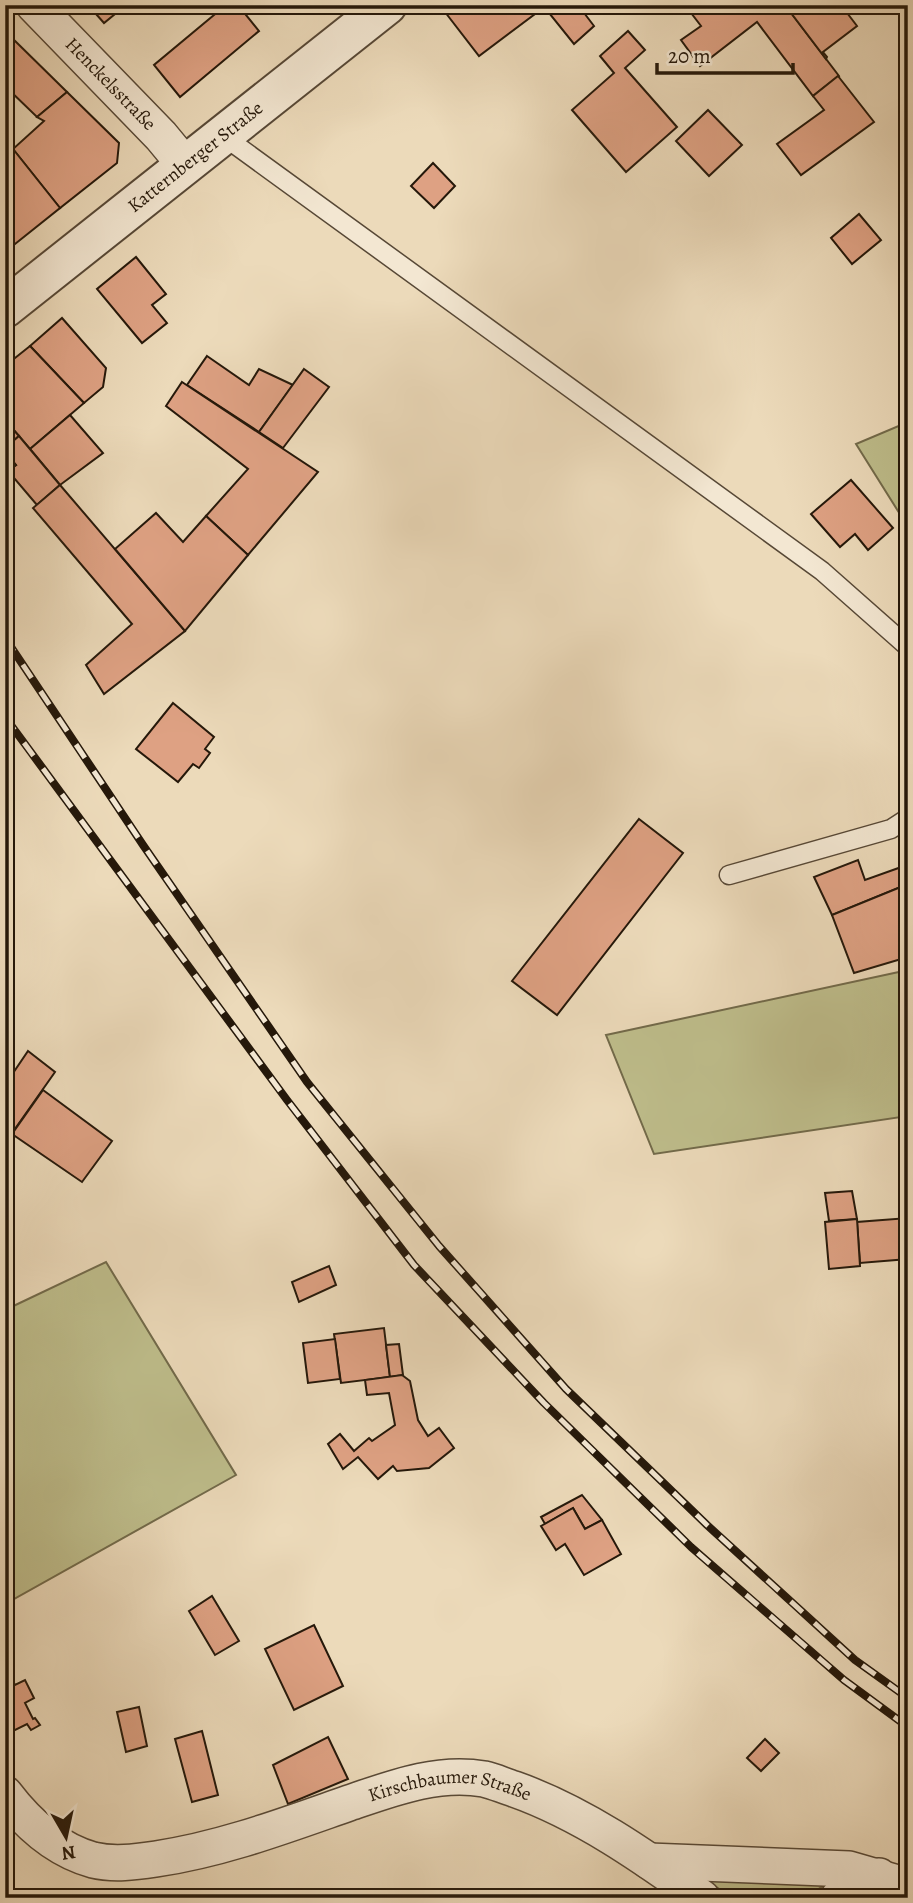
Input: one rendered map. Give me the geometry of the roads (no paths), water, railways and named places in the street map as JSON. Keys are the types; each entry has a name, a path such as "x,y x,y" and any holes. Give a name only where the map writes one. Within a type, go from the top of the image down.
{"street":[{"name":"Henckelsstraße","path":"34,5 161,136 185,165"},
{"name":"Katternberger Straße","path":"5,308 387,5"},
{"name":"Kirschbaumer Straße","path":"5,1794 31,1824 62,1847 93,1860 123,1863 176,1856 244,1840 402,1785 445,1777 485,1779 528,1794 571,1814 649,1861 849,1869 893,1881"},
{"path":"649,1861 702,1898"},
{"path":"838,1898 893,1881"}],"lane":[{"path":"222,135 822,571 908,647"},
{"path":"729,875 891,829 908,818"}],"railway":[{"path":"5,638 143,845 307,1082 439,1246 566,1389 707,1525 855,1660 908,1698"},
{"path":"5,717 287,1100 414,1265 544,1403 691,1547 844,1680 908,1727"}]}
